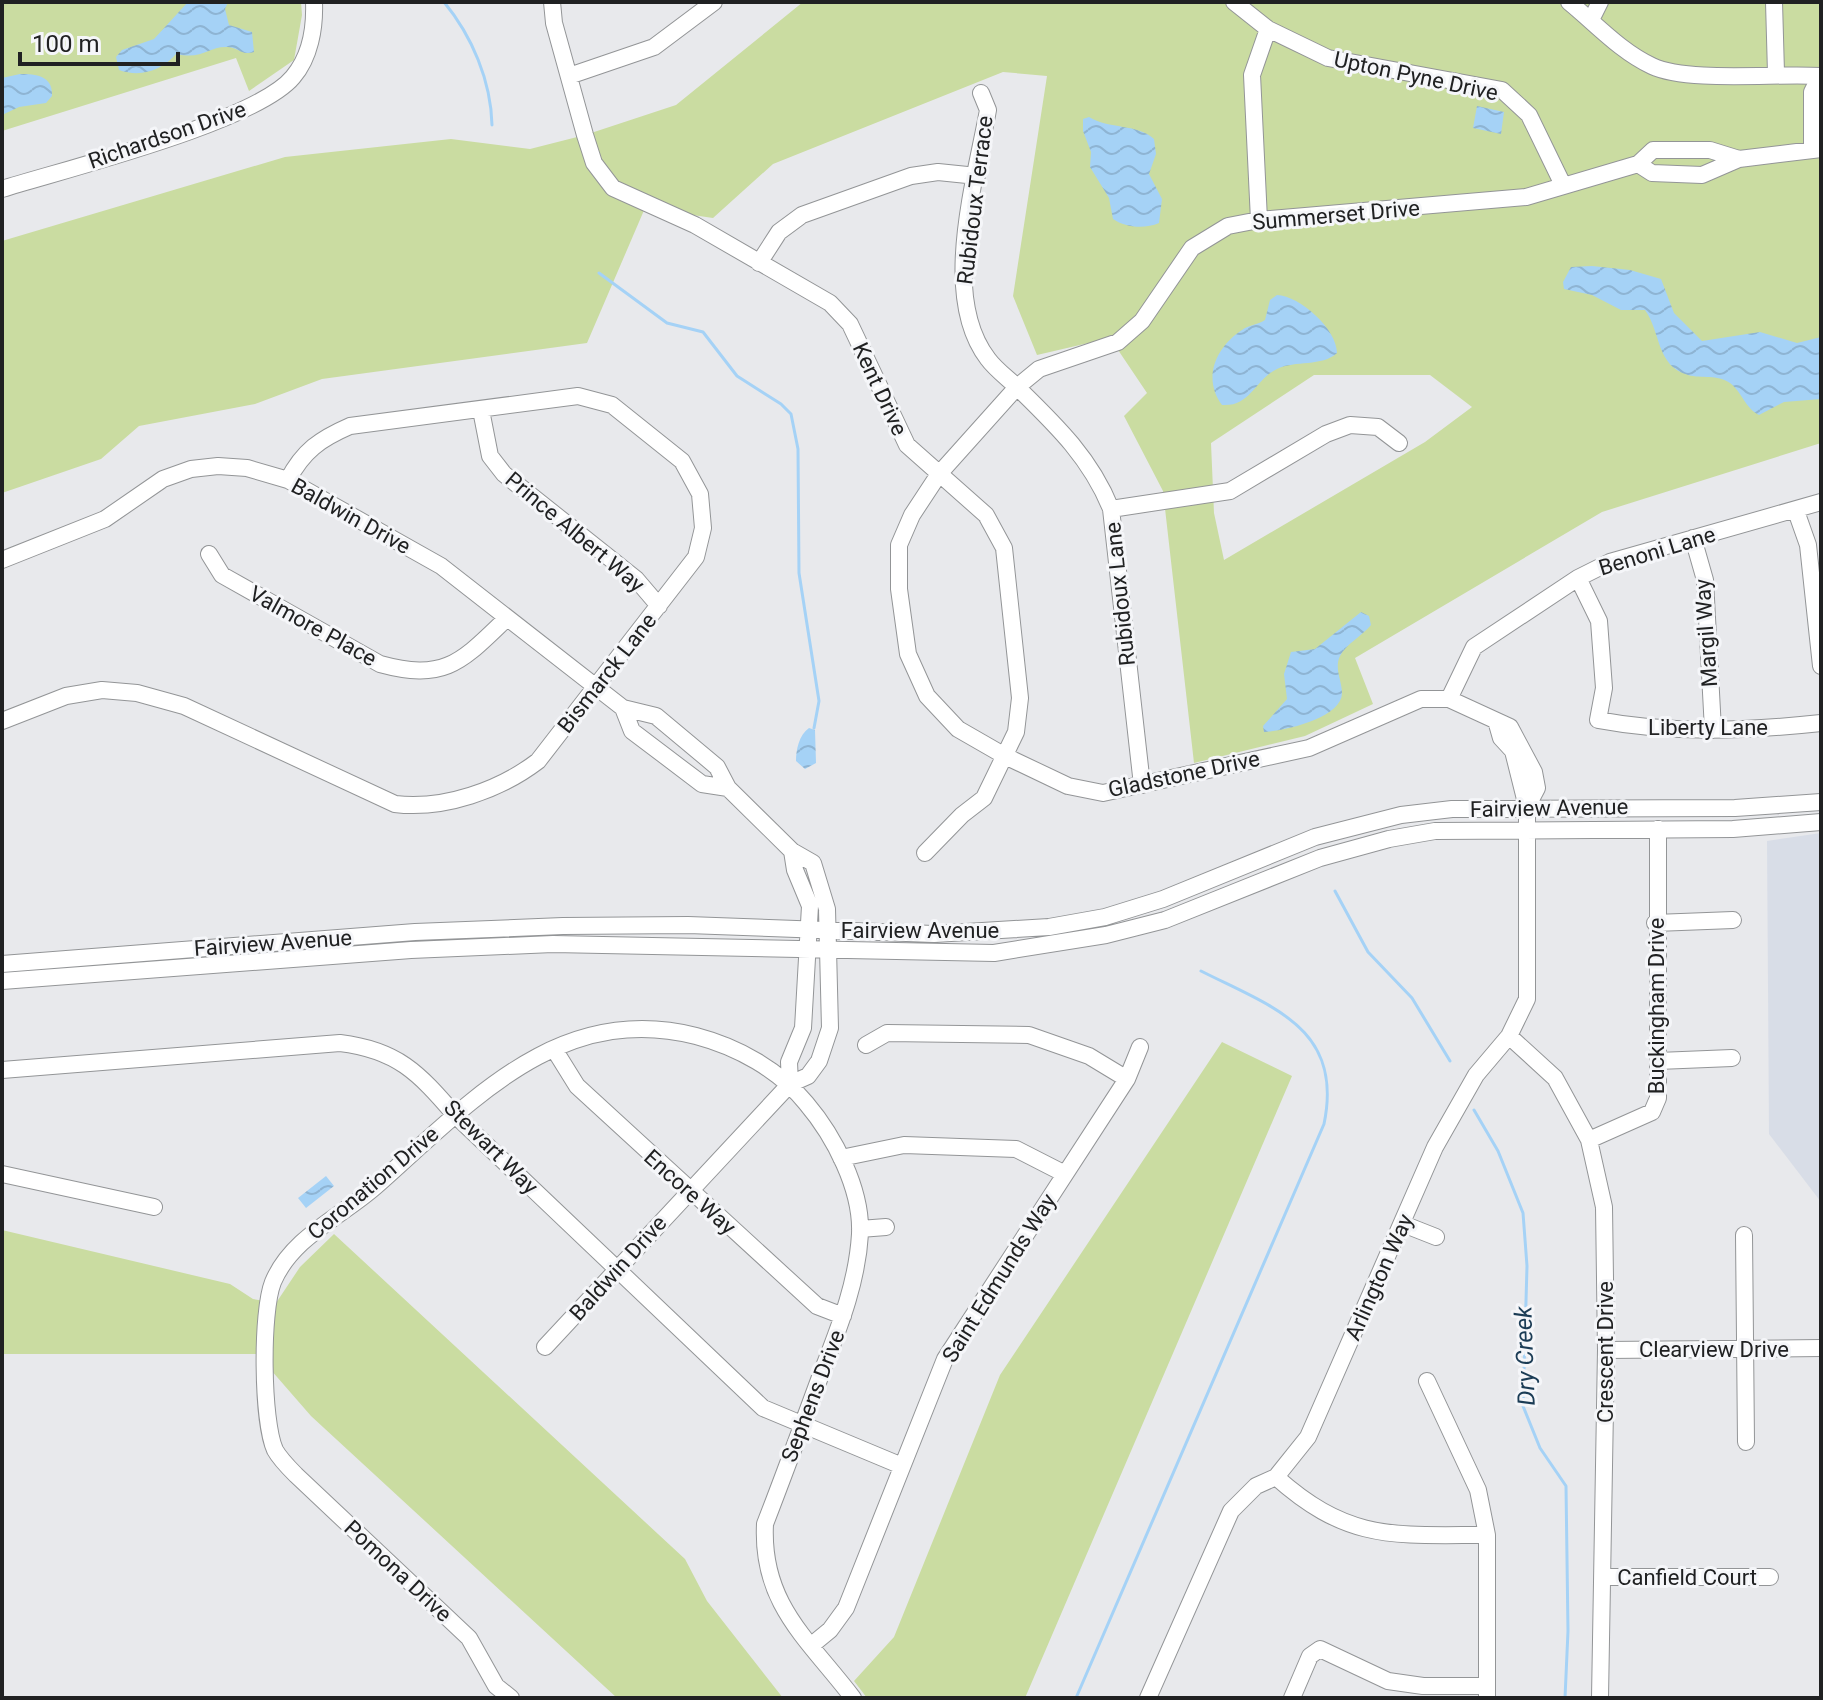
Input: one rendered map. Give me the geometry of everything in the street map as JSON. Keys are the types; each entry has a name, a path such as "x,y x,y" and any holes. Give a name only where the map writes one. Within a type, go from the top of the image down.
{"street":[{"name":"Richardson Drive","path":"2,189 235,115 277,94 308,55 314,2"},
{"name":"Kent Drive","path":"552,2 554,23 594,163 613,188 695,225 830,303 850,324 900,435 986,515 1004,548 1020,698 1016,732 984,798 962,815 925,853"},
{"path":"569,76 654,47 714,2"},
{"name":"Upton Pyne Drive","path":"1234,2 1268,29 1328,58 1502,90 1529,115 1563,185"},
{"path":"1569,2 1620,47 1655,67 1682,74 1776,73 1820,78 1812,92 1816,105 1816,149"},
{"path":"1591,20 1600,2"},
{"path":"1774,2 1776,73"},
{"path":"1259,220 1252,75 1268,29"},
{"name":"Rubidoux Terrace","path":"981,93 988,110 961,282 969,325 988,359 1017,387"},
{"name":"Summerset Drive","path":"1638,164 1652,173 1702,175 1739,159 1816,149"},
{"name":"Summerset Drive","path":"939,474 1017,387 1039,369 1118,342 1142,321 1192,248 1228,226 1259,220 1526,197 1638,164 1653,150 1710,150 1739,159"},
{"path":"759,263 779,232 802,215 911,176 938,172 977,176"},
{"name":"Rubidoux Lane","path":"1017,387 1077,447 1098,477 1111,509 1142,785"},
{"name":"Bismarck Lane","path":"2,721 66,696 102,690 137,693 184,706 395,804 414,807 510,783 538,761 659,606 696,557 703,528 700,494 682,461 612,405 578,396 350,426 317,441 297,463 288,480"},
{"name":"Prince Albert Way","path":"481,410 490,456 504,474 636,579 659,606"},
{"path":"1111,509 1230,491 1326,434 1350,425 1378,427 1399,443"},
{"name":"Baldwin Drive","path":"2,560 105,519 163,479 191,469 218,466 247,468 288,480 441,566 623,708 656,716 717,767 728,788 792,851 806,856 813,863 827,909 830,1028 819,1061 808,1076 790,1084 545,1347"},
{"name":"Gladstone Drive","path":"939,474 912,515 899,545 899,589 908,654 927,696 958,729 1068,786 1103,793 1309,748 1421,699 1449,699"},
{"name":"Benoni Lane","path":"1449,699 1474,647 1578,578 1610,562 1821,502"},
{"path":"1796,511 1808,545 1821,666"},
{"name":"Margil Way","path":"1693,538 1705,580 1713,730"},
{"name":"Valmore Place","path":"209,554 222,575 380,664 402,670 429,672 463,661 507,618"},
{"name":"Liberty Lane","path":"1578,578 1599,621 1604,688 1598,720 1647,729 1713,730 1821,723"},
{"path":"1449,699 1475,708 1497,724 1501,738 1518,749 1537,788 1527,807"},
{"name":"Baldwin Drive","path":"623,708 632,731 691,776 702,784 728,788"},
{"name":"Fairview Avenue","path":"2,964 415,932 563,926 934,934 1049,927 1105,917 1163,899 1315,837 1387,819 1452,809 1735,808 1821,802"},
{"name":"Arlington Way","path":"1148,1698 1231,1511 1256,1486 1276,1477 1308,1437 1457,1103 1509,1036 1527,999 1527,807"},
{"name":"Fairview Avenue","path":"2,981 411,950 522,945 672,944 994,953 1106,935 1177,916 1320,858 1389,839 1435,831 1733,829 1821,822"},
{"name":"Buckingham Drive","path":"1589,1140 1652,1112 1658,1098 1655,923 1658,829"},
{"name":"Baldwin Drive","path":"790,1084 789,1062 803,1028 810,906 795,870 792,851"},
{"path":"1655,923 1733,920"},
{"name":"Coronation Drive","path":"276,1450 267,1418 265,1308 273,1281 290,1252 373,1189 455,1115 509,1072 554,1049 593,1034 631,1027 673,1030 714,1041 752,1059 790,1084"},
{"path":"866,1045 887,1033 1029,1035 1075,1050 1127,1079"},
{"name":"Crescent Drive","path":"1509,1036 1555,1078 1589,1140 1604,1207 1606,1350 1600,1698"},
{"name":"Stewart Way","path":"2,1070 340,1043 372,1047 402,1061 426,1081 455,1115 763,1408 802,1427 902,1466"},
{"name":"Saint Edmunds Way","path":"813,1644 830,1630 846,1608 945,1359 1127,1079 1140,1047"},
{"name":"Encore Way","path":"554,1049 577,1086 688,1191 817,1306 843,1316"},
{"path":"1658,1061 1732,1058"},
{"name":"Sephens Drive","path":"790,1084 817,1116 841,1158 853,1189 860,1229 853,1288 765,1524 764,1547 767,1575 779,1605 853,1698"},
{"path":"841,1158 904,1145 1016,1149 1065,1174"},
{"path":"2,1174 154,1207"},
{"path":"1403,1224 1436,1237"},
{"path":"860,1229 886,1227"},
{"path":"1744,1235 1746,1442"},
{"name":"Clearview Drive","path":"1606,1350 1821,1348"},
{"path":"1292,1698 1310,1656 1320,1649 1388,1681 1487,1692 1487,1535 1478,1490 1427,1381"},
{"name":"Pomona Drive","path":"276,1450 296,1475 469,1638 496,1686 511,1698"},
{"path":"1276,1477 1328,1517 1361,1529 1389,1535 1487,1535"},
{"name":"Canfield Court","path":"1603,1577 1770,1577"}],"shaded area":[{"path":"1821,833 1821,1202 1769,1134 1767,841"}],"green space":[{"path":"2,2 301,2 302,15 294,60 249,91 236,58 2,131"},
{"path":"803,2 1821,2 1821,443 1602,512 1355,658 1373,704 1305,736 1194,763 1163,491 1124,416 1147,393 1110,338 1037,355 1013,296 1047,76 1003,72 773,164 713,218 645,208 587,343 322,379 255,404 139,426 101,459 2,493 2,241 285,157 451,139 530,149 585,135 676,105","holes":["1314,375 1430,375 1472,407 1425,442 1224,560 1214,513 1211,443"]},
{"path":"1222,1042 1292,1076 1025,1698 867,1698 854,1681 894,1637 1000,1375"},
{"path":"2,1230 230,1284 253,1299 276,1303 300,1267 334,1234 685,1559 707,1601 783,1698 617,1698 311,1416 257,1354 2,1354"}],"water":[{"path":"188,2 228,2 225,9 229,25 252,32 254,52 221,47 193,55 176,54 158,68 143,73 119,70 116,57 122,50 154,39"},
{"path":"20,74 47,80 52,96 46,103 19,107 2,115 2,78"},
{"path":"1477,106 1504,112 1501,134 1473,128"},
{"path":"1089,117 1140,131 1154,139 1156,154 1149,174 1162,199 1159,223 1136,227 1113,219 1109,198 1090,167 1091,152 1083,131 1083,119"},
{"path":"1571,267 1630,270 1661,279 1674,313 1702,341 1760,332 1797,343 1821,337 1821,399 1784,402 1759,415 1725,380 1678,371 1665,356 1645,310 1621,310 1592,295 1564,289 1563,282"},
{"path":"1277,295 1296,301 1316,315 1331,334 1337,353 1324,360 1277,369 1240,402 1222,405 1213,384 1219,354 1242,330 1265,320 1270,300"},
{"path":"1361,612 1369,616 1371,625 1340,656 1338,670 1342,693 1333,710 1310,722 1264,732 1263,726 1287,699 1284,674 1291,652 1315,649"},
{"path":"809,728 815,730 816,763 805,769 796,757 800,739"},
{"path":"326,1176 334,1186 306,1208 298,1198"}],"waterway":[{"path":"444,2 463,29 478,60 488,92 492,125"},
{"path":"599,273 667,323 703,332 737,376 781,404 791,414 798,449 799,573 819,701 814,728"},
{"name":"Dry Creek","path":"1335,891 1368,952 1412,998 1450,1061"},
{"path":"1076,1698 1324,1124 1327,1091 1323,1065 1313,1043 1297,1025 1276,1010 1201,971"},
{"name":"Dry Creek","path":"1474,1110 1498,1151 1523,1213 1527,1266 1523,1406 1540,1448 1566,1486 1568,1631 1565,1698"}]}
